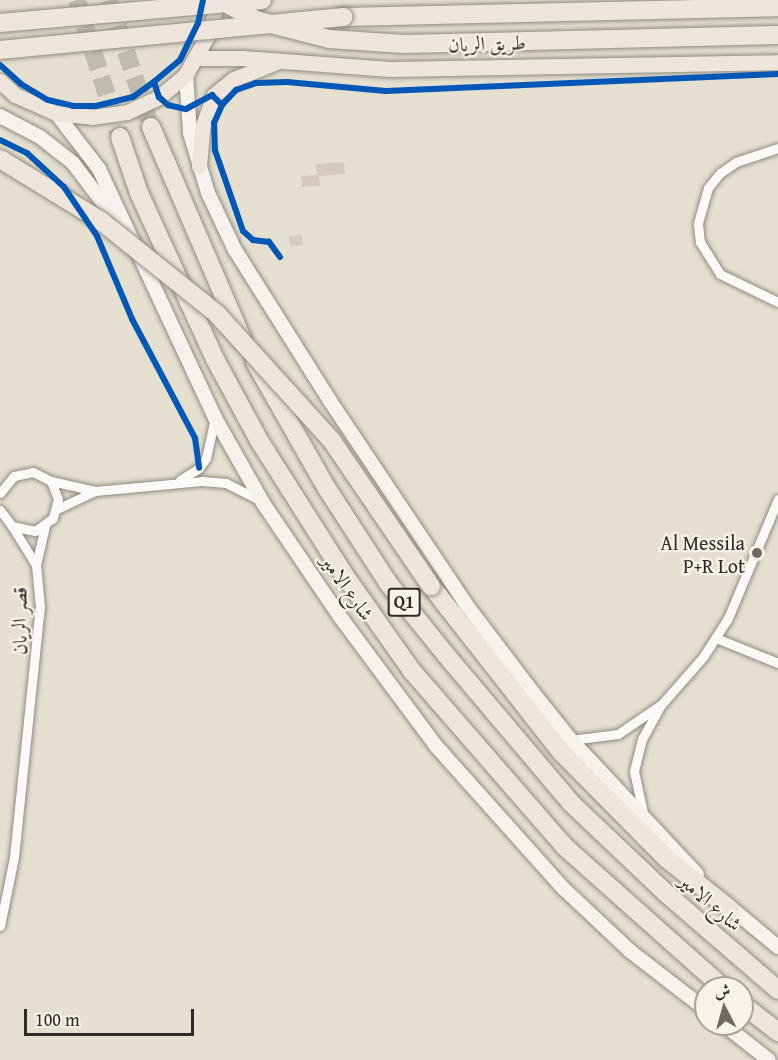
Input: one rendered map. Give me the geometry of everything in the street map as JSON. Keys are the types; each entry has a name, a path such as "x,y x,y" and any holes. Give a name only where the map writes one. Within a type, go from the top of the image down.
{"highway":[{"path":"218,0 256,20 329,39 404,44 778,35"},
{"path":"0,23 262,0"},
{"name":"طريق الريان","path":"0,50 343,17 778,7"},
{"name":"شارع الامير","path":"151,127 239,333 326,487 388,583 571,803 668,895 778,990"},
{"name":"شارع الامير","path":"120,137 139,193 216,361 260,442 343,573 412,671 566,847 710,976"},
{"path":"0,159 101,221 217,314 332,441 431,586 562,753 667,859 730,909"},
{"path":"754,1013 778,1032"}],"main road":[{"path":"0,81 25,100 56,113 92,117 127,112 159,97 186,74 197,58 211,29 218,0"},
{"name":"طريق الريان","path":"197,58 288,60 390,69 778,62"},
{"path":"199,166 202,128 214,95 242,74 288,60"},
{"name":"شارع الامير","path":"186,74 185,106 199,166 236,250 330,401 465,603 571,740 730,909 778,947"},
{"name":"شارع الامير","path":"56,113 99,169 215,418 263,502 341,618 436,746 563,888 630,951 694,1001"},
{"path":"0,116 40,137 73,163 98,193 148,275"},
{"path":"739,1036 770,1060"}],"street":[{"path":"778,148 736,162 720,173 708,188 698,224 700,243 720,274 778,302"},
{"path":"178,481 199,468 206,458 215,418"},
{"path":"0,491 6,482 23,472 33,472 51,481 94,491"},
{"path":"51,481 58,499 57,509"},
{"path":"6,523 23,531 45,526 57,509 94,491 178,481 226,483 263,502"},
{"path":"645,819 634,771 642,739 661,705 716,638 741,589 778,499"},
{"name":"قصر الريان","path":"0,510 6,523 36,565"},
{"name":"قصر الريان","path":"0,926 14,857 37,662 40,606 36,565 45,526"},
{"path":"716,638 778,663"},
{"path":"571,740 618,734 661,705"}],"building":[{"path":"344,162 345,174 319,176 320,186 302,187 301,176 317,175 316,164"},
{"path":"302,235 303,245 290,246 289,236"}],"tunnel":[{"path":"77,0 120,137"},
{"path":"109,0 151,127"}],"cycle path":[{"path":"203,0 198,23 180,60 154,82 159,97 168,105 186,109 212,95 222,105"},
{"path":"0,65 21,84 48,100 73,106 96,106 133,97 154,82"},
{"path":"280,257 269,242 253,240 243,231 215,150 214,123 222,105 236,90 256,83 287,82 386,91 778,74"},
{"path":"0,140 27,153 64,187 97,236 132,319 195,438 199,468"}],"place":[{"name":"Al Messila P+R Lot","path":"757,553"}]}
